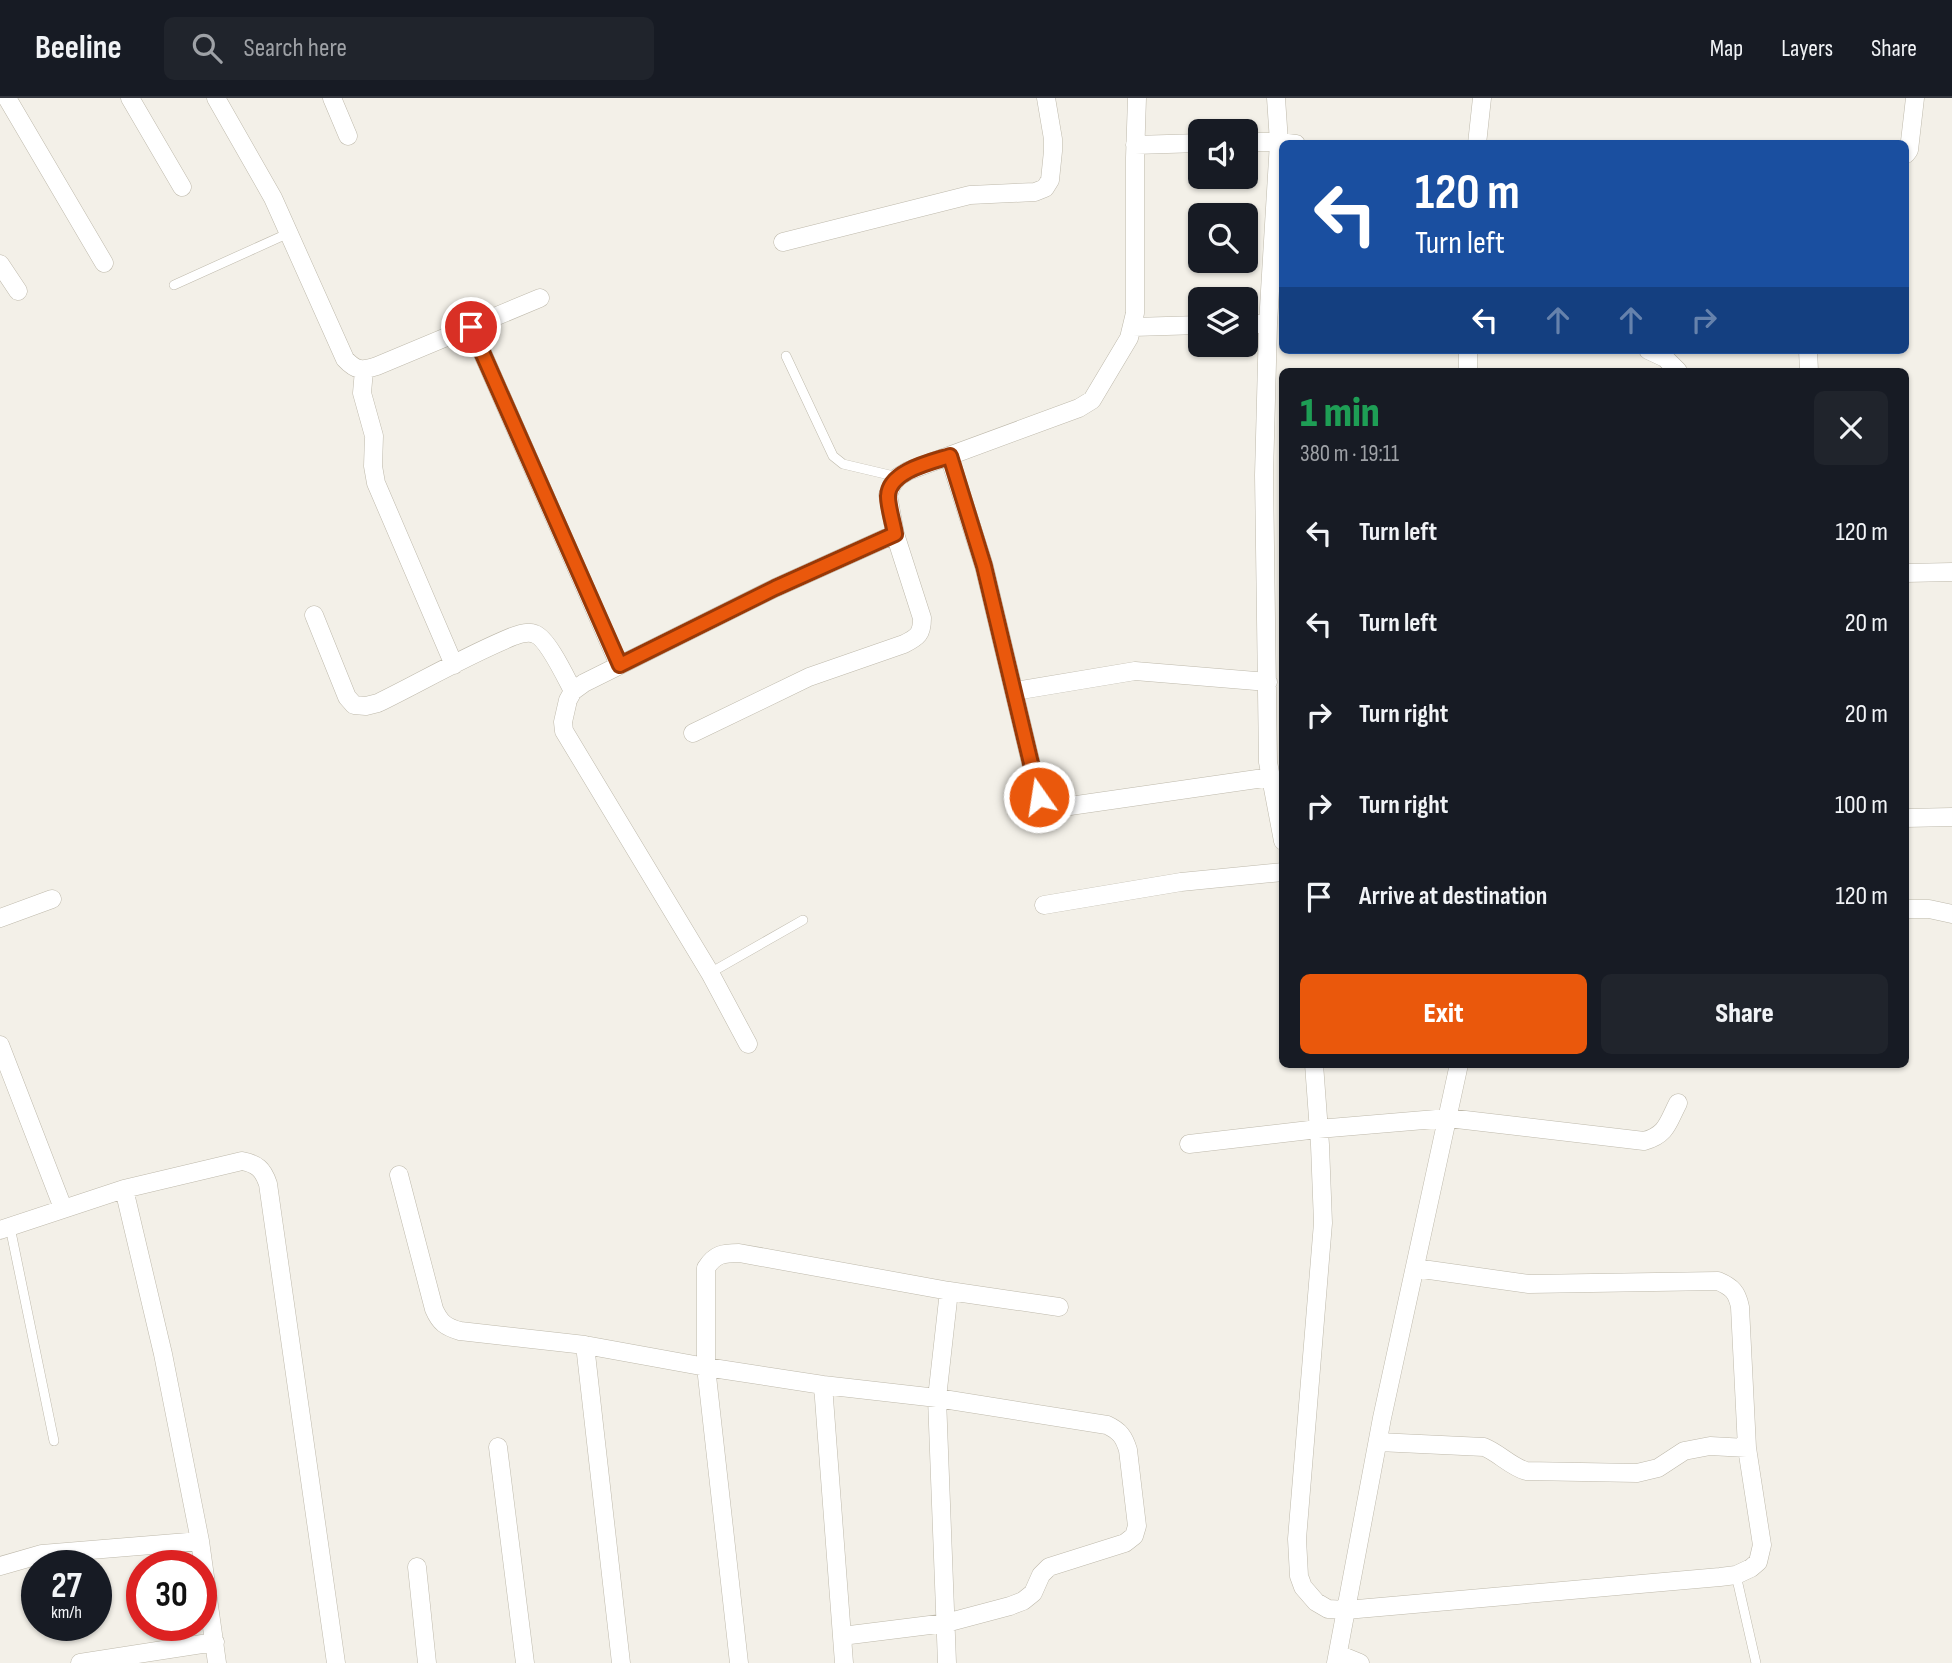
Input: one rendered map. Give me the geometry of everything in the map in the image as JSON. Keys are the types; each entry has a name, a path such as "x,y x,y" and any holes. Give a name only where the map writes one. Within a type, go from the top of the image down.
{"street":[{"path":"6,98 104,263"},
{"path":"130,98 182,187"},
{"path":"215,98 273,198 345,359 352,367 364,370 540,298"},
{"path":"332,98 348,136"},
{"path":"783,242 970,195 1035,192 1045,188 1050,180 1053,151 1046,98"},
{"path":"693,733 800,681 916,638 922,629 922,618 895,534 888,495 892,485 908,471 1079,408 1092,400 1133,327 1137,98"},
{"path":"1276,98 1286,140"},
{"path":"1477,140 1482,98"},
{"path":"1909,150 1915,98"},
{"path":"1258,142 1279,143"},
{"path":"1135,145 1188,143"},
{"path":"1279,219 1268,324 1264,475 1268,762 1279,809"},
{"path":"0,264 18,291"},
{"path":"1258,324 1268,324"},
{"path":"1133,327 1188,325"},
{"path":"471,327 620,665"},
{"path":"1656,354 1675,368"},
{"path":"364,370 362,393 374,436 373,466 376,483 454,665"},
{"path":"950,456 984,566 1039,797 1044,805 1053,808 1270,776"},
{"path":"748,1044 710,973 564,731 568,700 573,691 620,665 775,588 895,534"},
{"path":"1909,573 1952,572"},
{"path":"314,615 347,697 354,705 378,704 515,635 526,632 537,634 545,643 573,691"},
{"path":"1015,691 1135,671 1268,682"},
{"path":"1909,818 1952,817"},
{"path":"1044,905 1181,882 1279,872"},
{"path":"0,918 52,899"},
{"path":"1909,909 1929,909 1952,914"},
{"path":"0,1045 63,1208"},
{"path":"1314,1068 1323,1223 1297,1539 1299,1576 1303,1587 1316,1602 1328,1609 1346,1610 1736,1575 1758,1562 1762,1545 1747,1448 1740,1307 1738,1296 1730,1286 1718,1281 1529,1284 1415,1268"},
{"path":"1360,1663 1337,1658 1378,1442 1458,1068"},
{"path":"1189,1144 1448,1118 1644,1141 1656,1138 1665,1130 1678,1102"},
{"path":"5,1228 124,1189 242,1161 255,1163 264,1172 268,1184 336,1663"},
{"path":"399,1175 434,1309 438,1319 447,1328 585,1345 823,1385 937,1398 1107,1424 1119,1431 1128,1450 1137,1526 1134,1536 1125,1543 1049,1567 1041,1575 1033,1593 1010,1606 946,1623 842,1636"},
{"path":"124,1189 163,1354 201,1541 217,1663"},
{"path":"739,1663 706,1367 706,1268 712,1259 724,1253 739,1253 949,1291 1059,1307"},
{"path":"947,1663 937,1398 949,1291"},
{"path":"585,1345 621,1663"},
{"path":"823,1385 844,1663"},
{"path":"1378,1442 1484,1447 1494,1451 1515,1468 1526,1471 1637,1474 1658,1468 1684,1451 1710,1446 1747,1448"},
{"path":"498,1447 526,1663"},
{"path":"0,1566 42,1554 201,1541"},
{"path":"417,1567 428,1663"},
{"path":"80,1663 215,1642"}],"lane":[{"path":"174,285 289,233"},
{"path":"786,356 832,456 843,464 898,477"},
{"path":"710,973 803,920"},
{"path":"5,1228 54,1441"},
{"path":"1736,1575 1756,1663"}],"route":[{"path":"471,327 620,665 775,588 895,534 888,495 892,485 908,471 950,456 984,566 1039,797"}]}
